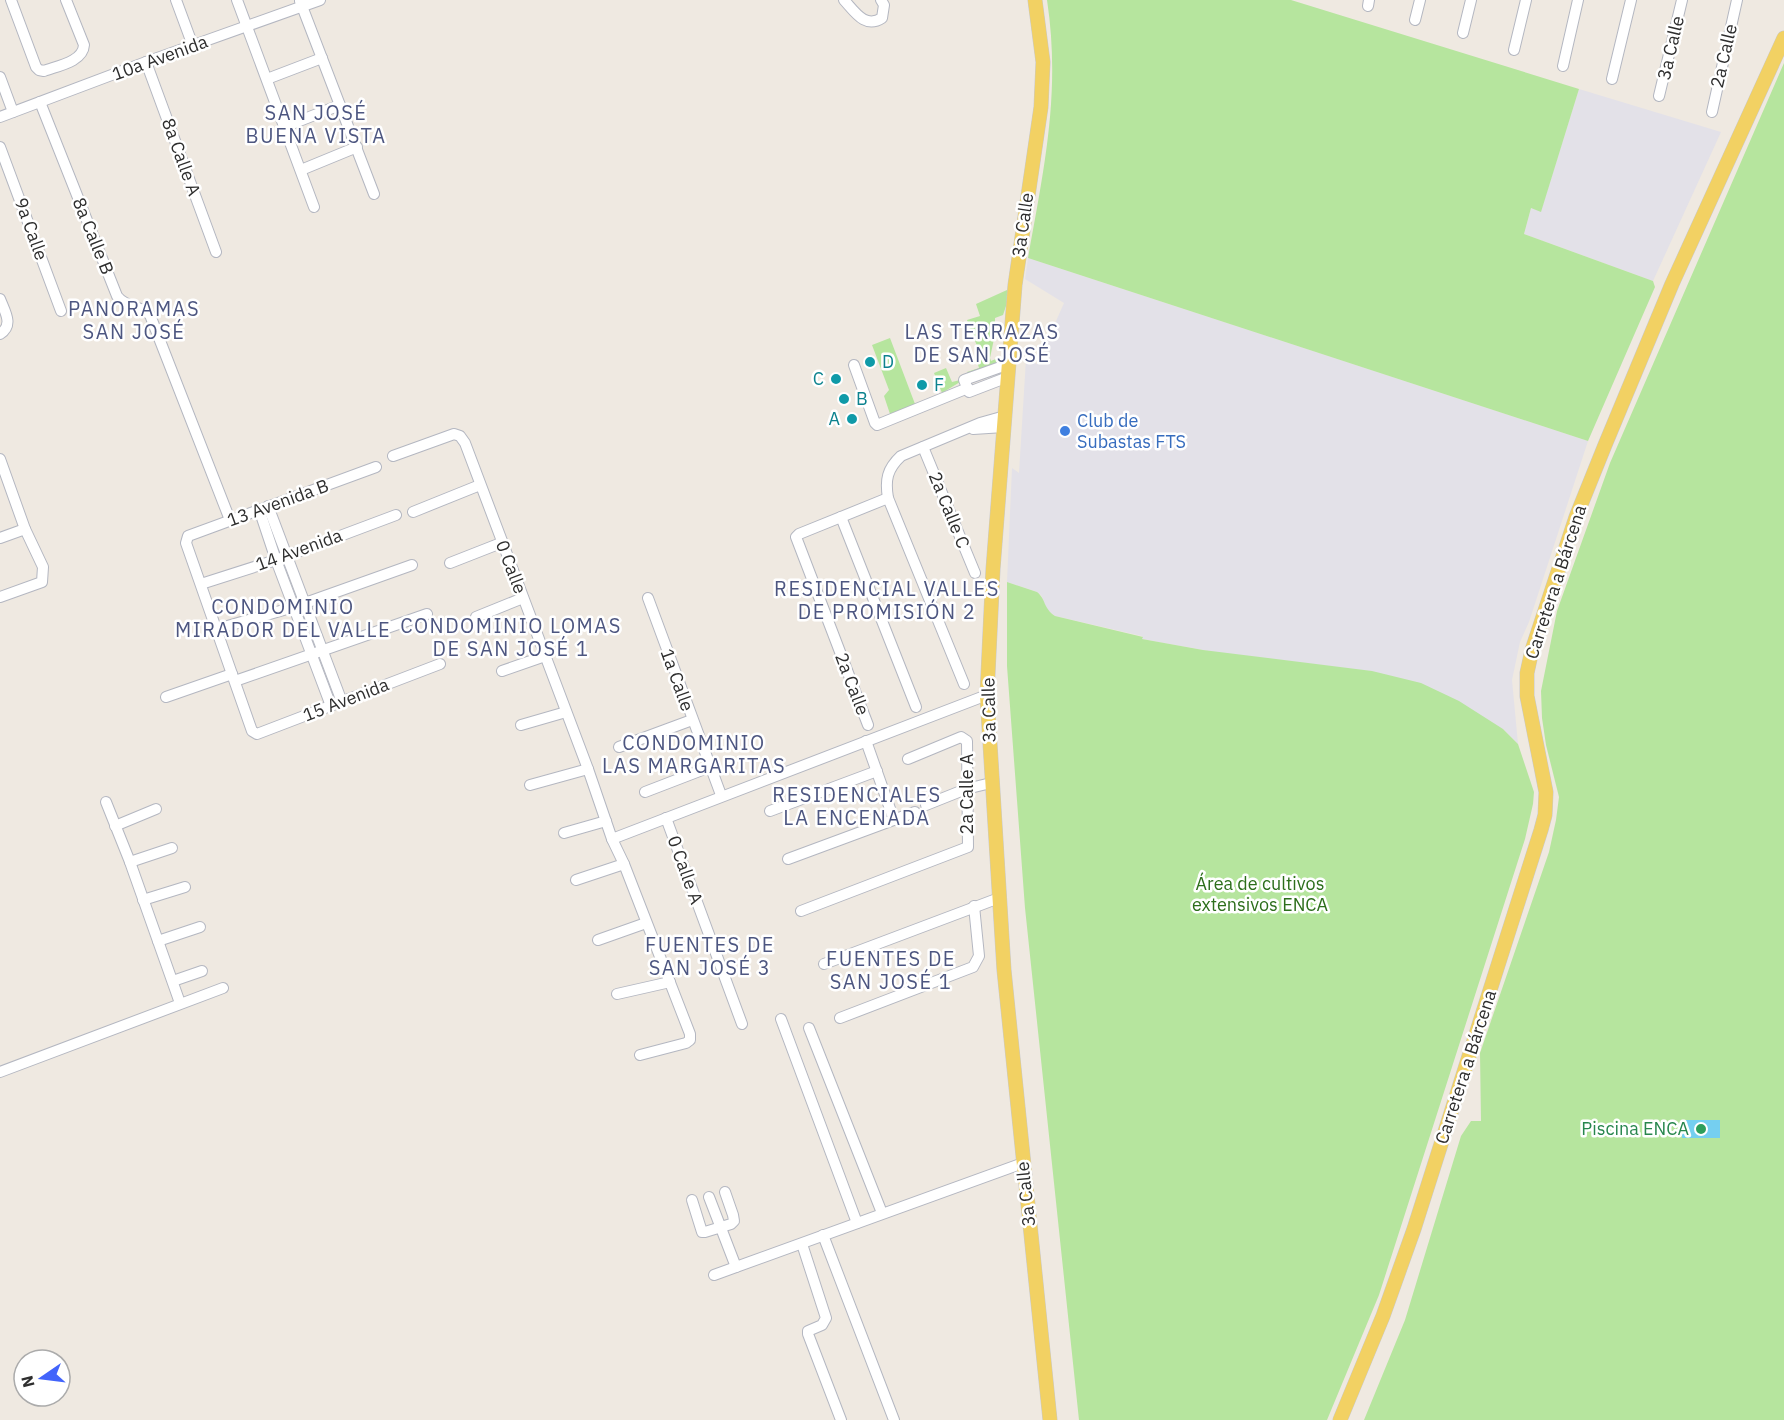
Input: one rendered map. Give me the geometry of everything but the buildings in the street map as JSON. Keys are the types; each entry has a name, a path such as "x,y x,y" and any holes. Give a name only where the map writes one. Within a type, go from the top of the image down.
{"main road":[{"name":"3a Calle","path":"1035,0 1043,62 1041,107 1015,285 993,569 987,695 1004,970 1050,1420"},
{"name":"Carretera a Bárcena","path":"1340,1420 1383,1316 1414,1230 1545,814 1546,792 1527,696 1527,673 1532,650 1576,517 1605,445 1672,284 1784,38"}],"street":[{"path":"11,0 36,67 44,71 80,57 84,52 84,45 66,0"},
{"path":"176,0 193,46"},
{"path":"237,0 314,207"},
{"name":"10a Avenida","path":"0,117 247,27 300,3 320,0"},
{"path":"844,0 861,19 868,22 882,18 884,5 881,0"},
{"path":"1415,20 1420,0"},
{"path":"1463,33 1471,0"},
{"path":"1514,50 1526,0"},
{"path":"1563,66 1578,0"},
{"path":"1612,79 1631,0"},
{"name":"3a Calle","path":"1659,96 1682,0"},
{"name":"2a Calle","path":"1712,112 1737,0"},
{"path":"300,3 374,194"},
{"path":"267,79 322,58"},
{"name":"8a Calle A","path":"146,62 216,252"},
{"path":"0,77 13,112"},
{"name":"8a Calle B","path":"40,102 117,296 124,304 144,310 150,315 230,520"},
{"path":"284,127 340,105"},
{"name":"9a Calle","path":"0,147 61,311"},
{"path":"301,170 357,147"},
{"path":"0,299 9,324 7,330 0,334"},
{"path":"854,365 877,425 1008,371"},
{"path":"964,684 888,498 886,485 888,472 901,456 964,430 1004,422"},
{"name":"0 Calle","path":"393,456 454,435 460,436 465,443 588,769 612,839 624,864 690,1034 690,1040 686,1044 640,1055"},
{"name":"2a Calle C","path":"923,447 975,573"},
{"path":"0,459 5,487 43,567 44,576 42,582 0,597"},
{"name":"13 Avenida B","path":"201,584 186,543 188,536 376,467"},
{"path":"413,512 480,486"},
{"path":"888,498 842,517 916,707"},
{"path":"264,507 336,704"},
{"name":"14 Avenida","path":"201,584 396,515"},
{"name":"2a Calle","path":"842,517 796,537 868,725"},
{"path":"0,538 25,529"},
{"path":"450,563 501,543"},
{"path":"217,629 299,605 412,565"},
{"path":"201,584 234,677"},
{"path":"476,617 523,598"},
{"name":"1a Calle","path":"648,598 721,795"},
{"path":"166,697 317,653 427,614"},
{"path":"502,671 545,656"},
{"name":"15 Avenida","path":"234,677 252,731 257,734 440,664"},
{"path":"612,839 721,795 987,695"},
{"path":"521,725 566,712"},
{"path":"619,747 692,720"},
{"name":"2a Calle A","path":"801,911 968,847 967,741 960,737 908,759"},
{"name":"2a Calle","path":"866,741 894,820"},
{"path":"645,792 710,767"},
{"path":"530,785 588,769"},
{"path":"770,811 877,771"},
{"path":"926,805 966,789 991,783"},
{"path":"106,802 180,1003"},
{"path":"115,826 156,808"},
{"path":"788,859 915,812"},
{"name":"0 Calle A","path":"666,818 742,1024"},
{"path":"564,832 606,821"},
{"path":"130,862 172,848"},
{"path":"576,880 624,864"},
{"path":"143,900 185,887"},
{"path":"824,964 999,897"},
{"path":"840,1018 973,968 979,956 974,906"},
{"path":"598,940 646,923"},
{"path":"159,941 200,927"},
{"path":"173,981 202,971"},
{"path":"617,994 670,982"},
{"path":"0,1072 223,988"},
{"path":"781,1019 857,1223"},
{"path":"809,1028 882,1214"},
{"path":"714,1275 1023,1163"},
{"path":"692,1200 702,1232 731,1224 734,1221 725,1192"},
{"path":"709,1197 736,1267"},
{"path":"824,1235 894,1420"},
{"path":"802,1244 826,1318 822,1325 808,1331 808,1334 841,1420"}],"shaded area":[{"path":"1579,89 1721,132 1653,281 1524,234 1531,208 1541,211"},
{"path":"1028,258 1588,441 1529,622 1520,642 1512,680 1518,744 1503,729 1203,650 1142,639 1142,636 1055,616 1047,610 1041,595 1037,592 1007,582 1012,468 1019,473 1026,359 1037,364 1064,303 1025,279"}],"green space":[{"path":"1047,0 1291,0 1579,89 1541,212 1531,208 1524,234 1653,281 1655,287 1588,441 1028,258 1049,130 1052,66"},
{"path":"1784,63 1784,1420 1364,1420 1405,1320 1461,1136 1471,1121 1481,1121 1480,1053 1549,852 1559,797 1546,745 1541,691 1557,611 1610,463"},
{"path":"1007,290 1007,303 1003,315 995,318 995,334 990,358 991,361 998,358 996,363 968,375 967,372 979,368 977,361 982,359 967,320 980,316 976,304"},
{"path":"890,338 915,404 890,414 884,396 889,390 872,345"},
{"path":"946,368 952,382 960,380 960,382 942,393 934,373"},
{"name":"Área de cultivos extensivos ENCA","path":"1007,582 1037,592 1048,610 1055,616 1143,637 1142,639 1203,650 1372,671 1421,683 1459,701 1503,729 1518,744 1534,792 1525,839 1379,1295 1327,1420 1079,1420 1025,908 1007,666"}],"water":[{"name":"Piscina ENCA","path":"1682,1120 1720,1120 1720,1138 1682,1138"}],"place":[{"name":"D","path":"870,362"},
{"name":"C","path":"836,379"},
{"name":"F","path":"922,385"},
{"name":"B","path":"844,399"},
{"name":"A","path":"852,419"},
{"name":"Club de Subastas FTS","path":"1065,431"},
{"name":"Piscina ENCA","path":"1701,1129"}],"district":[{"name":"SAN JOSÉ BUENA VISTA","path":"316,124"},
{"name":"PANORAMAS SAN JOSÉ","path":"134,320"},
{"name":"LAS TERRAZAS DE SAN JOSÉ","path":"982,344"},
{"name":"RESIDENCIAL VALLES DE PROMISIÓN 2","path":"887,600"},
{"name":"CONDOMINIO MIRADOR DEL VALLE","path":"283,618"},
{"name":"CONDOMINIO LOMAS DE SAN JOSÉ 1","path":"511,638"},
{"name":"CONDOMINIO LAS MARGARITAS","path":"694,754"},
{"name":"RESIDENCIALES LA ENCENADA","path":"857,806"},
{"name":"FUENTES DE SAN JOSÉ 3","path":"710,956"},
{"name":"FUENTES DE SAN JOSÉ 1","path":"891,970"}]}
